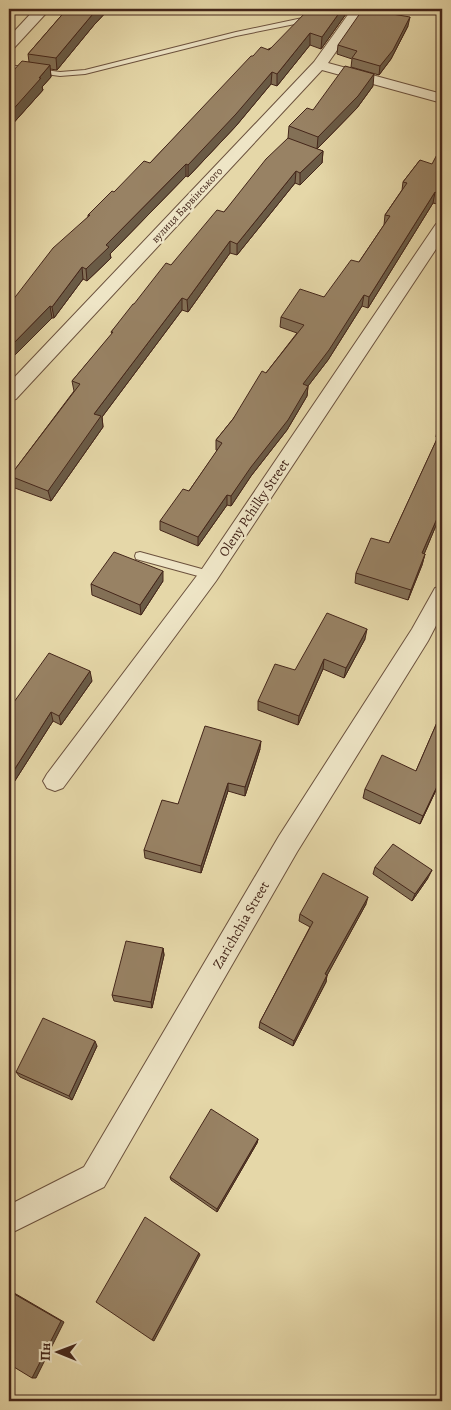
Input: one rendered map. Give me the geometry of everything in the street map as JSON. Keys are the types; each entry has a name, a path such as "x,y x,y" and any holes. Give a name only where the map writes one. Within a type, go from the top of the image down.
{"street":[{"path":"9,45 43,9"},
{"name":"вулиця Барвінського","path":"9,394 319,65 358,9"},
{"path":"319,65 442,99"},
{"name":"Oleny Pchilky Street","path":"54,781 209,575 442,228"},
{"name":"Zarichchia Street","path":"9,1220 94,1177 288,844 420,636 442,594"}],"lane":[{"path":"9,67 60,74 85,72 236,34 358,9"},
{"path":"140,556 209,575"}],"building":[{"path":"67,9 97,9 56,58 28,54"},
{"path":"342,9 322,37 310,33 277,74 272,72 188,165 186,164 106,245 109,247 86,269 82,267 52,307 50,306 9,348 9,305 53,248 90,215 88,215 144,161 150,163 251,56 261,47 269,50 307,11"},
{"path":"363,9 410,17 393,50 380,66 352,58 357,51 338,45"},
{"path":"22,61 50,65 9,114 9,70 13,71"},
{"path":"345,66 374,74 358,96 318,137 289,126 307,108 313,110"},
{"path":"288,138 323,151 300,173 296,171 237,244 230,241 187,300 182,298 94,414 101,416 48,491 10,476 80,384 72,381 113,332 111,332 166,263 171,265 217,210 224,212 266,159"},
{"path":"442,145 442,188 438,194 435,192 369,297 364,295 329,350 303,384 308,386 288,420 231,496 227,495 198,537 160,521 183,489 189,491 222,443 216,440 233,419 262,371 266,373 304,325 281,317 300,289 324,297 351,260 359,262 390,216 385,215 407,183 403,182 420,160 432,164"},
{"path":"442,419 442,427 438,425"},
{"path":"442,428 442,507 422,553 425,554 411,590 356,573 371,538 389,543"},
{"path":"114,552 163,571 140,605 91,584"},
{"path":"327,613 367,629 346,668 324,659 299,716 258,701 275,664 295,670"},
{"path":"49,653 90,671 59,716 51,712 9,778 9,709"},
{"path":"442,711 442,780 440,780 423,816 365,789 382,755 416,771"},
{"path":"205,726 261,741 245,787 228,783 201,866 144,850 162,800 178,804"},
{"path":"393,844 432,870 415,894 375,867"},
{"path":"323,873 368,897 325,974 327,975 294,1041 260,1022 313,922 300,914"},
{"path":"126,941 163,948 151,1002 112,995"},
{"path":"43,1018 95,1041 69,1096 16,1072"},
{"path":"211,1109 258,1139 217,1209 170,1177"},
{"path":"145,1217 199,1253 152,1340 96,1302"},
{"path":"9,1291 61,1321 32,1378 9,1364"}]}
